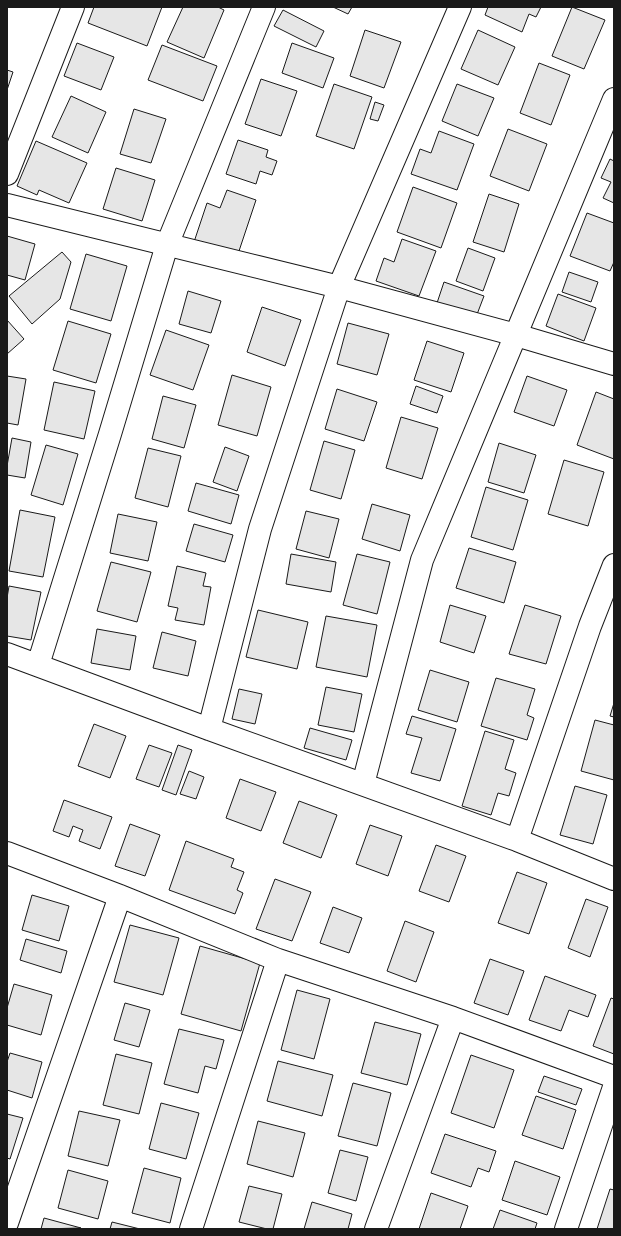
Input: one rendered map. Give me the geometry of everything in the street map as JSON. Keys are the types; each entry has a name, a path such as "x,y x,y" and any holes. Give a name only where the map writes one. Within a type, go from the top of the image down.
{"street":[{"path":"7,174 73,7"},
{"path":"38,665 167,245 264,7"},
{"path":"209,729 260,529 339,287 460,7"},
{"path":"363,784 422,560 614,99"},
{"path":"7,205 339,287 516,334 614,364"},
{"path":"517,840 590,626 614,565"},
{"path":"7,654 209,729 517,840 614,879"},
{"path":"7,853 120,896 278,960 453,1018 614,1077"},
{"path":"7,1223 120,896"},
{"path":"191,1229 278,960"},
{"path":"376,1229 453,1018"},
{"path":"566,1229 614,1087"}],"building":[{"path":"94,7 162,7 147,46 88,23"},
{"path":"183,7 218,7 224,10 204,58 167,42"},
{"path":"333,7 352,7 348,14"},
{"path":"488,7 541,7 536,17 529,14 522,32 485,15"},
{"path":"572,7 605,20 584,69 552,56"},
{"path":"283,10 324,31 316,47 274,26"},
{"path":"365,30 401,42 384,88 350,76"},
{"path":"478,30 515,47 498,85 461,69"},
{"path":"77,43 114,57 101,90 64,76"},
{"path":"292,43 334,58 323,88 282,73"},
{"path":"162,45 217,66 203,101 148,80"},
{"path":"539,63 570,75 551,125 520,113"},
{"path":"7,70 13,72 7,90"},
{"path":"261,79 297,91 281,136 245,124"},
{"path":"334,84 372,97 354,149 316,136"},
{"path":"457,84 494,98 478,136 442,121"},
{"path":"71,96 106,112 88,153 52,137"},
{"path":"375,102 384,105 378,121 370,119"},
{"path":"134,109 166,119 151,163 120,154"},
{"path":"508,129 547,144 529,191 490,176"},
{"path":"439,131 474,144 457,190 411,174 420,149 431,153"},
{"path":"238,140 268,150 266,157 277,161 272,175 260,171 256,184 226,174"},
{"path":"36,141 87,163 69,203 39,190 37,195 17,186"},
{"path":"610,159 614,161 614,203 603,198 611,182 601,178"},
{"path":"116,168 155,180 142,221 103,209"},
{"path":"413,187 457,203 441,248 397,232"},
{"path":"227,190 256,200 237,257 194,242 207,203 220,208"},
{"path":"489,194 519,204 504,252 473,242"},
{"path":"587,213 614,223 614,262 610,271 570,256"},
{"path":"7,236 35,244 25,280 7,275"},
{"path":"402,239 436,251 419,296 376,281 384,258 394,262"},
{"path":"468,248 495,258 483,291 456,281"},
{"path":"62,252 71,262 60,299 32,324 9,296"},
{"path":"86,254 127,266 111,321 70,309"},
{"path":"569,272 598,282 591,302 562,292"},
{"path":"444,282 484,296 476,317 437,303"},
{"path":"188,291 221,301 211,333 179,324"},
{"path":"558,294 596,308 584,341 546,326"},
{"path":"262,307 301,320 285,366 247,352"},
{"path":"7,320 24,339 7,354"},
{"path":"68,321 111,334 96,383 53,370"},
{"path":"348,323 389,334 377,375 337,364"},
{"path":"166,330 209,345 193,390 150,375"},
{"path":"427,341 464,353 451,392 414,380"},
{"path":"232,375 271,387 257,436 218,425"},
{"path":"7,376 26,379 18,425 7,423"},
{"path":"527,376 567,390 554,426 514,412"},
{"path":"54,382 95,391 84,439 44,430"},
{"path":"416,386 443,396 437,413 410,404"},
{"path":"337,389 377,402 364,441 325,429"},
{"path":"596,392 614,399 614,459 577,445"},
{"path":"163,396 196,405 184,448 152,439"},
{"path":"401,417 438,428 422,479 386,468"},
{"path":"12,438 31,442 25,478 7,475 7,466"},
{"path":"324,441 355,450 341,499 310,490"},
{"path":"499,443 536,455 524,493 488,482"},
{"path":"46,445 78,454 63,505 31,495"},
{"path":"225,447 249,456 237,491 213,482"},
{"path":"148,448 181,456 168,507 135,498"},
{"path":"564,460 604,472 588,526 548,514"},
{"path":"196,483 239,495 231,524 188,511"},
{"path":"486,487 528,500 513,550 471,537"},
{"path":"372,504 410,515 400,551 362,539"},
{"path":"20,510 55,517 43,577 9,571"},
{"path":"306,511 339,519 329,558 296,549"},
{"path":"118,514 157,522 148,561 110,553"},
{"path":"194,524 233,535 225,562 186,551"},
{"path":"469,548 516,562 504,603 456,588"},
{"path":"291,554 336,562 331,592 286,584"},
{"path":"357,554 390,562 377,614 343,605"},
{"path":"111,562 151,572 137,622 97,611"},
{"path":"177,566 206,573 203,586 211,587 204,625 175,620 178,608 168,606"},
{"path":"9,586 41,592 31,640 7,636 7,598"},
{"path":"450,605 486,616 474,653 440,642"},
{"path":"525,605 561,616 546,664 509,654"},
{"path":"258,610 308,622 297,669 246,657"},
{"path":"326,616 377,625 367,677 316,667"},
{"path":"97,629 136,636 130,670 91,663"},
{"path":"162,632 196,641 188,676 153,668"},
{"path":"430,670 469,682 457,722 418,710"},
{"path":"496,678 535,689 527,715 534,718 527,740 481,726"},
{"path":"326,687 362,694 354,732 318,725"},
{"path":"239,689 262,694 255,724 232,719"},
{"path":"614,703 614,717 610,716"},
{"path":"412,716 456,729 440,781 411,773 422,738 406,734"},
{"path":"595,720 614,725 614,780 581,771"},
{"path":"94,724 126,736 110,778 78,766"},
{"path":"310,728 352,740 346,760 304,748"},
{"path":"485,731 514,740 505,769 516,773 509,796 498,793 491,815 462,806"},
{"path":"149,745 172,753 159,787 136,779"},
{"path":"178,745 192,750 176,795 162,790"},
{"path":"189,771 204,777 196,799 180,794"},
{"path":"240,779 276,792 261,831 226,818"},
{"path":"575,786 607,795 593,844 560,835"},
{"path":"64,800 112,817 100,849 79,841 83,830 73,826 69,837 53,831"},
{"path":"299,801 337,815 321,858 283,843"},
{"path":"130,824 160,835 145,876 115,866"},
{"path":"370,825 402,836 388,876 356,864"},
{"path":"186,841 234,859 231,867 244,872 237,890 243,893 235,914 169,890"},
{"path":"436,845 466,856 449,902 419,891"},
{"path":"517,872 547,883 529,934 498,923"},
{"path":"275,879 311,892 292,941 256,929"},
{"path":"32,895 69,906 59,941 22,930"},
{"path":"586,899 608,907 590,957 568,948"},
{"path":"333,907 362,918 349,953 320,943"},
{"path":"405,921 434,932 416,982 387,971"},
{"path":"130,925 179,938 163,995 114,982"},
{"path":"26,939 67,951 61,973 20,960"},
{"path":"200,946 260,963 241,1031 181,1014"},
{"path":"490,959 524,971 508,1015 474,1003"},
{"path":"545,976 596,995 588,1017 569,1010 561,1031 529,1020"},
{"path":"14,984 52,995 41,1035 7,1025 7,1008"},
{"path":"297,990 330,999 314,1059 281,1050"},
{"path":"611,998 614,999 614,1054 593,1046"},
{"path":"125,1003 150,1010 139,1047 114,1040"},
{"path":"375,1022 421,1034 407,1085 361,1073"},
{"path":"179,1029 224,1040 216,1069 205,1066 198,1093 164,1084"},
{"path":"10,1053 42,1062 32,1098 7,1090 7,1062"},
{"path":"116,1054 152,1063 139,1114 103,1105"},
{"path":"471,1055 514,1070 494,1128 451,1113"},
{"path":"278,1061 333,1075 322,1116 267,1101"},
{"path":"544,1076 582,1089 576,1105 538,1092"},
{"path":"353,1083 391,1093 377,1146 338,1136"},
{"path":"536,1096 576,1110 563,1149 522,1135"},
{"path":"161,1103 199,1113 186,1159 149,1149"},
{"path":"79,1111 120,1120 108,1166 68,1156"},
{"path":"7,1114 23,1118 10,1159 7,1158"},
{"path":"258,1121 305,1133 293,1177 247,1164"},
{"path":"445,1134 496,1151 489,1172 478,1168 471,1187 431,1173"},
{"path":"340,1150 368,1157 356,1201 328,1193"},
{"path":"515,1161 560,1177 547,1215 502,1200"},
{"path":"144,1168 181,1178 170,1223 132,1213"},
{"path":"68,1170 108,1181 98,1219 58,1208"},
{"path":"249,1186 282,1194 273,1229 267,1229 239,1222"},
{"path":"610,1189 614,1190 614,1229 597,1229"},
{"path":"431,1193 468,1206 460,1229 419,1229"},
{"path":"312,1202 352,1214 348,1229 304,1229"},
{"path":"500,1210 537,1223 535,1229 493,1229"},
{"path":"44,1218 81,1228 41,1229"},
{"path":"112,1222 140,1229 110,1229"}]}
